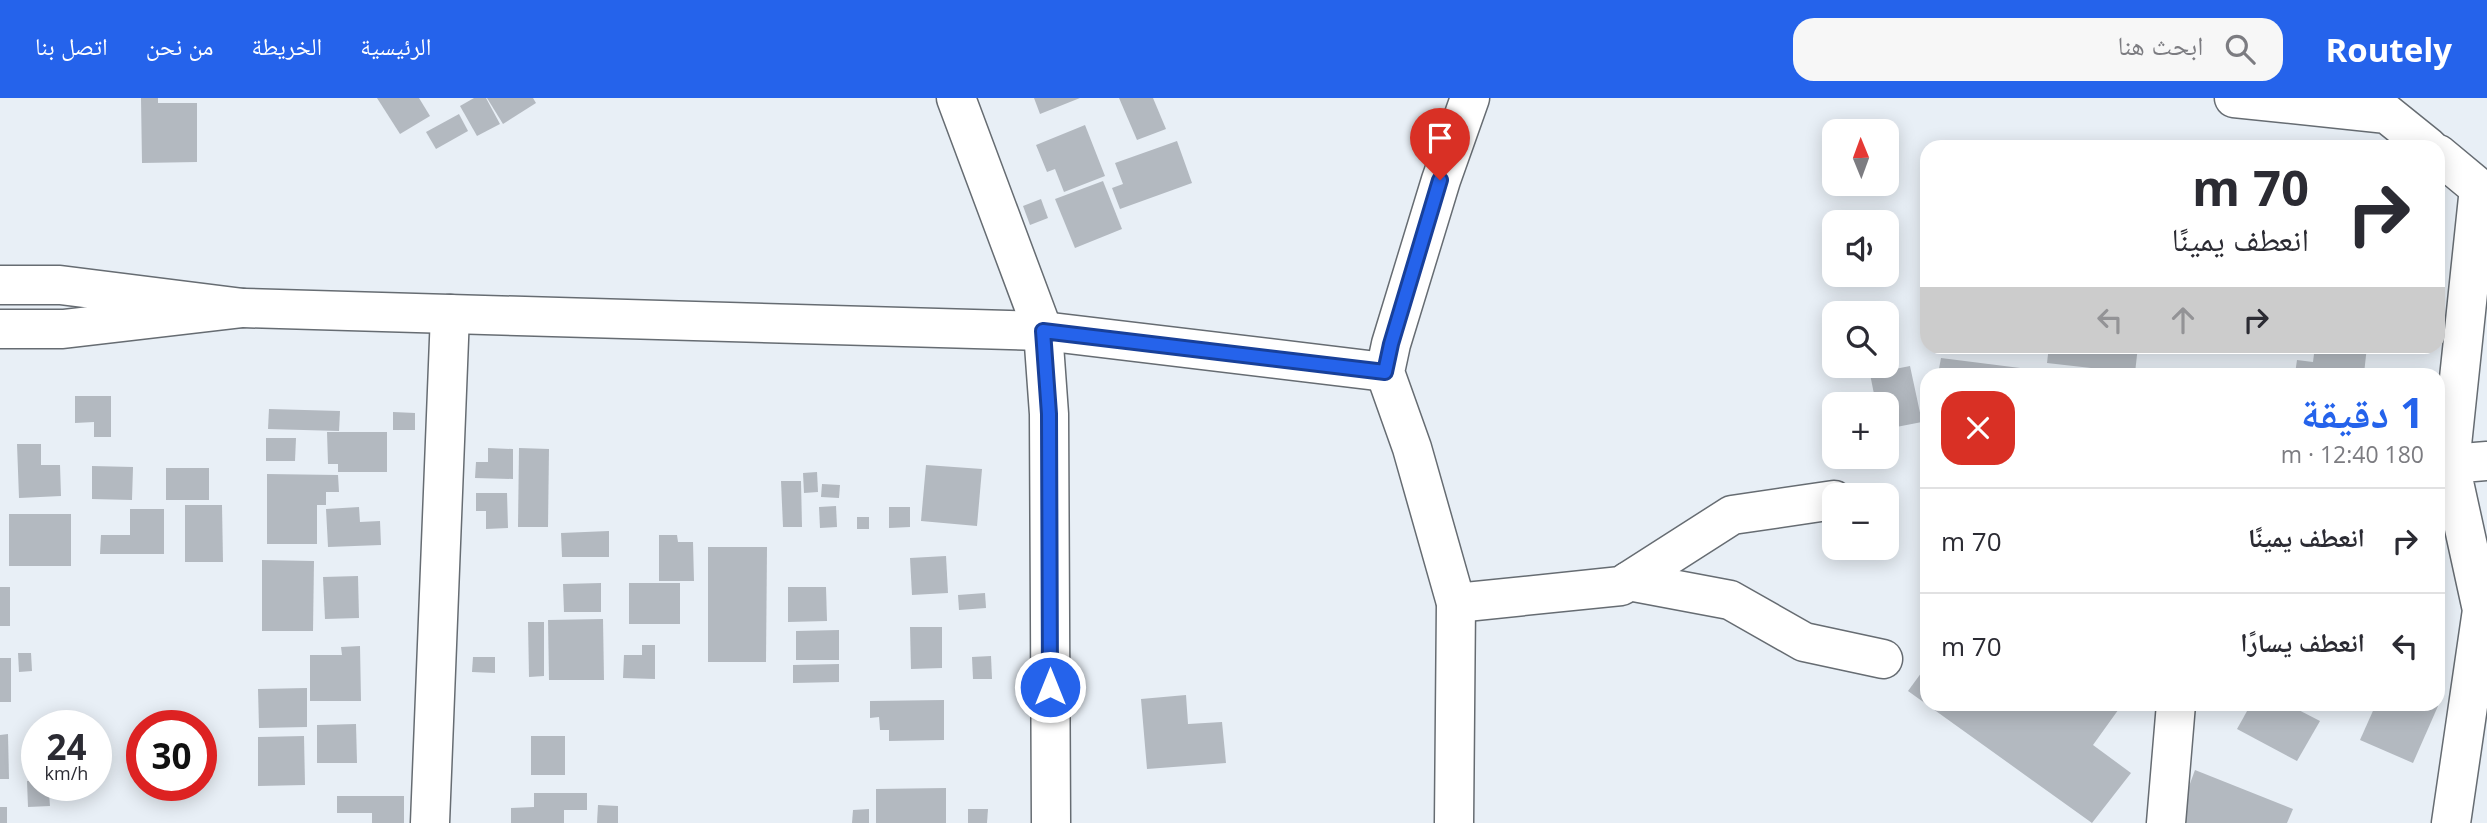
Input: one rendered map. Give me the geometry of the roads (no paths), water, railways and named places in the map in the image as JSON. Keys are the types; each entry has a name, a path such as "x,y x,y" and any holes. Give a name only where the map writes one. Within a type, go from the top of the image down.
{"street":[{"path":"956,98 1043,331 1049,414 1051,823"},
{"path":"1454,823 1456,603 1412,448 1385,372 1440,180 1470,98"},
{"path":"2234,98 2387,114 2419,140"},
{"path":"2445,159 2483,180 2445,459"},
{"path":"0,285 60,285 243,308 1043,331 1385,372"},
{"path":"0,328 63,328 243,308"},
{"path":"430,823 450,314"},
{"path":"2445,466 2487,461"},
{"path":"2445,470 2482,610 2451,823"},
{"path":"1456,603 1621,586 1732,515 1822,502"},
{"path":"1629,581 1730,600 1804,642 1882,659"},
{"path":"2166,823 2174,711"}]}
